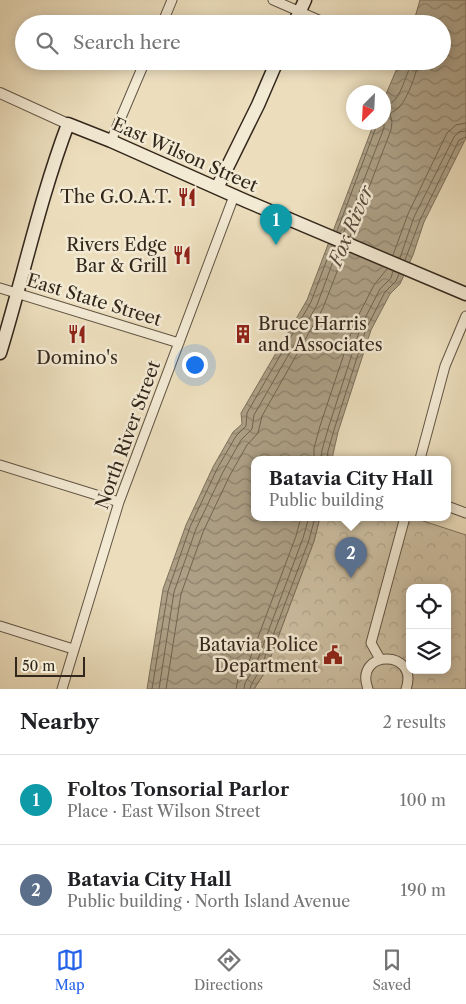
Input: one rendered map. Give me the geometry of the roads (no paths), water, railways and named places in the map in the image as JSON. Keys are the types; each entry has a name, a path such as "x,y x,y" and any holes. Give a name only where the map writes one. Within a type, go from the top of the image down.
{"main road":[{"path":"217,188 273,70"},
{"name":"East Wilson Street","path":"68,124 466,294"},
{"path":"0,353 47,189 68,124"}],"street":[{"path":"166,15 172,0"},
{"path":"273,0 299,12"},
{"path":"111,141 141,70"},
{"name":"East Wilson Street","path":"0,93 68,124"},
{"name":"North River Street","path":"62,689 119,502 234,196"},
{"name":"East State Street","path":"0,288 179,343"},
{"path":"421,456 446,366 466,316"},
{"path":"0,465 119,502"},
{"path":"451,507 466,513"},
{"path":"380,659 371,643 404,521"},
{"path":"0,626 74,649"},
{"path":"368,689 366,675 373,663 380,659 394,659 404,668 408,681 406,689"}],"water":[{"name":"Fox River","path":"420,0 466,0 466,138 424,222 413,255 400,284 390,294 371,330 338,432 333,456 251,456 251,521 319,521 314,541 265,672 254,689 147,689 163,589 186,525 213,467 233,432 242,424 241,413 307,300 371,130 391,130 390,85 396,70 451,70 451,15 416,15"}],"place":[{"name":"The G.O.A.T.","path":"187,197"},
{"name":"Foltos Tonsorial Parlor","path":"276,245"},
{"name":"Rivers Edge Bar & Grill","path":"182,255"},
{"name":"Domino's","path":"77,334"},
{"name":"Bruce Harris and Associates","path":"243,334"},
{"name":"Batavia City Hall","path":"351,578"},
{"name":"Batavia Police Department","path":"333,655"}]}
